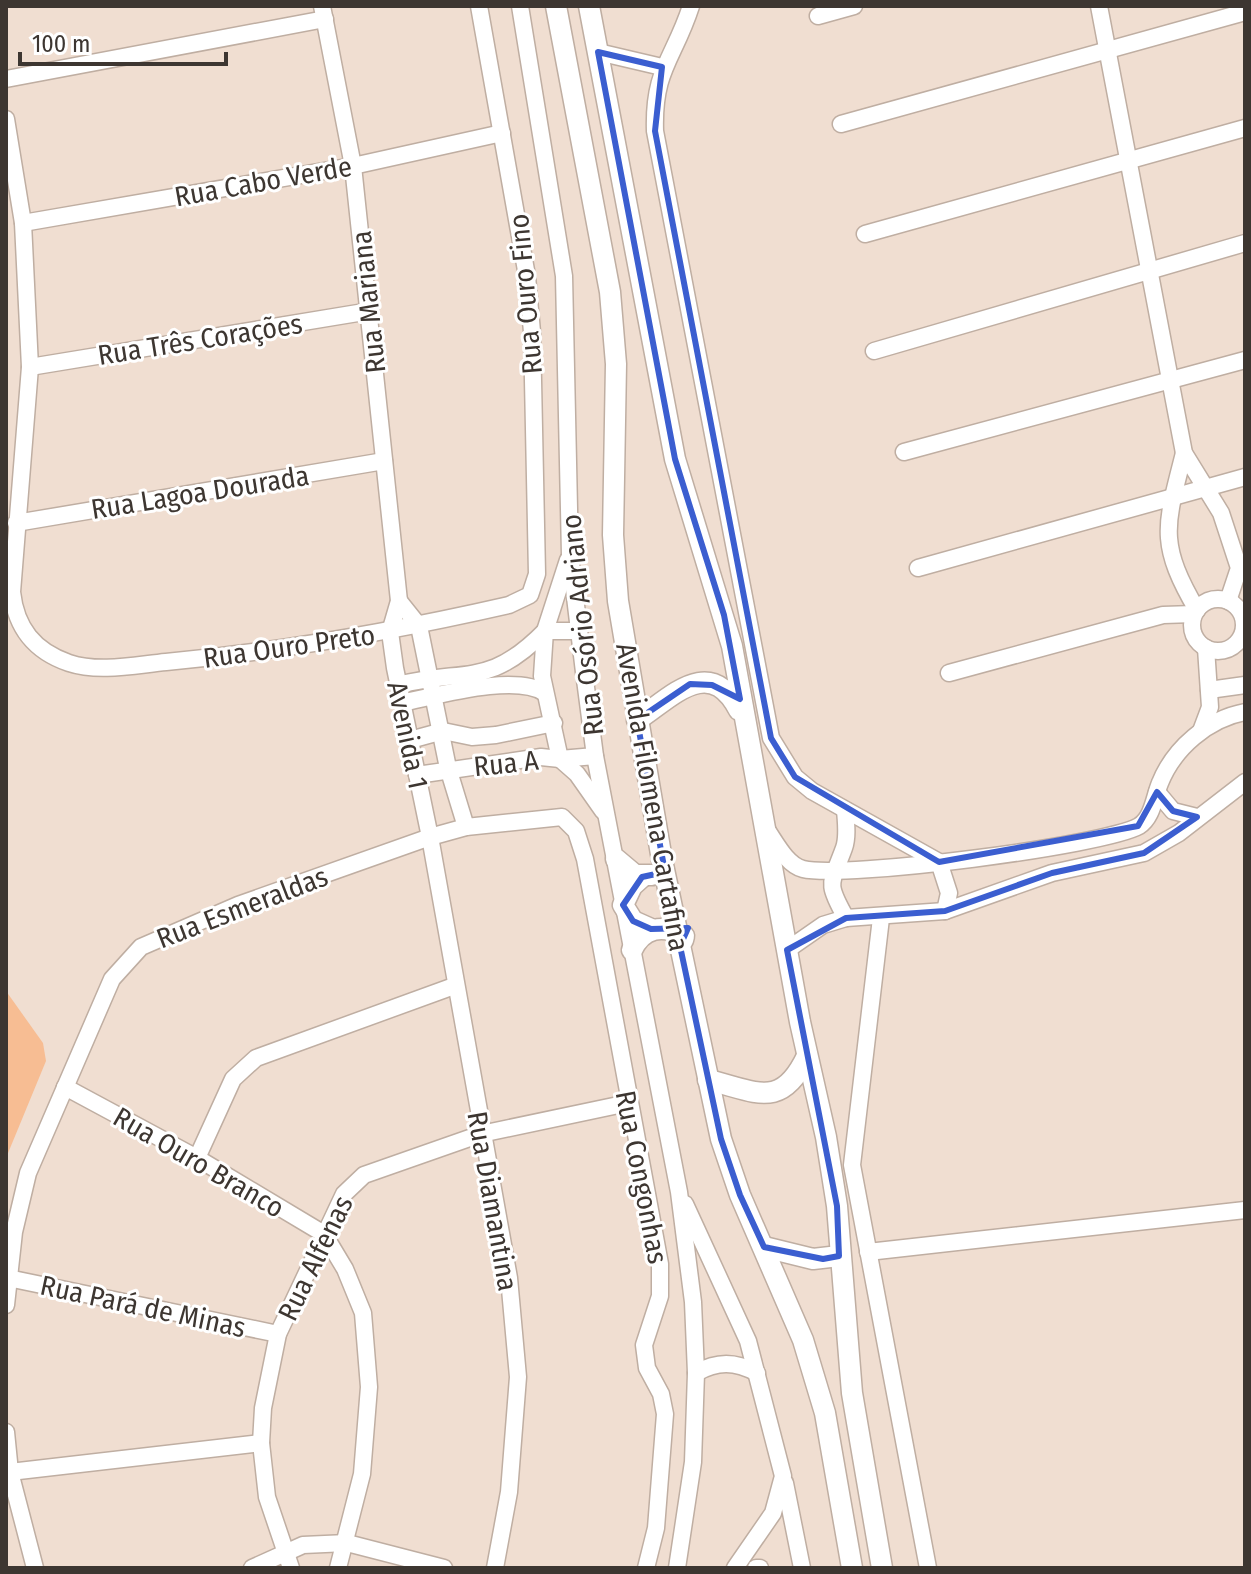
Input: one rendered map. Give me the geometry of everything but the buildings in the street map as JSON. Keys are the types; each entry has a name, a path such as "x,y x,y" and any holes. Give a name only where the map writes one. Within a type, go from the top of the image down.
{"main road":[{"name":"Avenida Filomena Cartafina","path":"556,6 610,292 616,364 613,535 618,601 662,860 708,1080 735,1181 803,1340 825,1413 852,1568"},
{"path":"589,6 675,459 724,615 807,1056 826,1137 837,1206 852,1393 882,1568"},
{"path":"637,720 673,692 699,683 728,693 743,717"},
{"path":"616,859 627,871 642,877"},
{"path":"662,860 667,865 659,872 642,877 632,886 623,905 633,921 651,929 684,936 680,946"},
{"path":"632,950 636,941 651,929"},
{"path":"708,1080 753,1093 775,1093 798,1077 807,1056"},
{"path":"764,1247 813,1259 839,1256"}],"street":[{"name":"Rua Ouro Fino","path":"479,6 519,219 532,332 538,552 536,585"},
{"name":"Rua Osório Adriano","path":"520,6 564,276 570,555 595,756 679,1192 693,1302 696,1373 693,1462 677,1568"},
{"path":"691,6 662,67 654,99 655,131 771,738 795,777 845,810 939,862 948,883 945,911"},
{"path":"818,16 854,6"},
{"path":"1099,6 1184,453 1221,513 1239,568 1235,600 1244,624 1239,640 1245,659"},
{"path":"6,79 323,12"},
{"name":"Rua Mariana","path":"323,12 353,166 370,311 399,601 390,632"},
{"path":"841,124 1245,12"},
{"path":"598,52 662,67"},
{"path":"6,119 23,223 30,367 16,523"},
{"path":"865,234 1245,128"},
{"name":"Rua Cabo Verde","path":"23,223 353,166 502,133"},
{"path":"874,351 1245,243"},
{"name":"Rua Três Corações","path":"30,367 370,311"},
{"path":"904,452 1245,360"},
{"path":"1184,453 1166,517 1167,539 1196,612 1193,633 1206,648 1210,707 1201,731"},
{"name":"Rua Lagoa Dourada","path":"16,523 384,461"},
{"path":"918,568 1245,477"},
{"name":"Rua Ouro Preto","path":"16,523 12,592 14,611 35,646 69,663 114,667 220,657 390,632 509,605 523,600 536,585"},
{"path":"570,555 545,631 545,693 560,759 577,774 608,819"},
{"path":"949,673 1139,620 1196,612 1211,600 1235,600"},
{"path":"399,601 419,626 443,731 448,768 466,827"},
{"path":"398,685 431,677 462,676 506,665 545,631 579,631"},
{"name":"Avenida 1","path":"390,632 401,703 430,837"},
{"path":"1206,648 1224,651 1239,640"},
{"path":"401,703 504,683 530,684 545,693"},
{"path":"1209,690 1245,685"},
{"path":"766,829 790,861 800,869 832,873 1064,844 1138,826 1150,813 1175,757 1201,731 1222,719 1245,712"},
{"name":"Rua A","path":"443,731 472,737 554,723"},
{"path":"410,740 443,731"},
{"name":"Rua A","path":"417,775 448,768 541,757 595,756"},
{"path":"787,950 823,925 846,918 881,918 945,911 1052,873 1144,853 1164,844 1245,782"},
{"path":"1157,792 1173,811 1197,817"},
{"path":"845,810 845,846 832,873 832,888 846,918"},
{"name":"Rua Esmeraldas","path":"6,1305 14,1232 28,1173 112,979 141,947 238,905 466,827 551,816 568,820 576,831"},
{"name":"Rua Congonhas","path":"576,831 585,859 661,1283 644,1345 647,1368 661,1394 665,1414 656,1528 646,1568"},
{"name":"Rua Diamantina","path":"430,837 454,986 509,1278 518,1377 509,1492 495,1568"},
{"path":"881,918 852,1165 928,1568"},
{"path":"197,1158 240,1069 256,1058 454,986"},
{"name":"Rua Ouro Branco","path":"65,1087 197,1158 324,1234"},
{"name":"Rua Alfenas","path":"291,1568 267,1497 261,1443 278,1334 344,1194 364,1175 481,1134 628,1103"},
{"name":"Rua Osório Adriano","path":"679,1192 737,1314 757,1373 802,1568"},
{"path":"868,1252 1245,1210"},
{"path":"324,1234 361,1303 368,1351 368,1412 362,1474 347,1543 338,1568"},
{"name":"Rua Pará de Minas","path":"8,1278 278,1334"},
{"path":"696,1373 708,1366 728,1363 757,1373"},
{"path":"6,1432 10,1472 35,1568"},
{"path":"10,1472 261,1443"},
{"path":"735,1568 773,1513 783,1476"},
{"path":"683,1541 688,1562 694,1568"},
{"path":"252,1568 303,1545 347,1543 444,1568"}],"highlighted area":[{"path":"598,52 662,67 655,131 771,738 795,777 939,862 1138,826 1157,792 1173,811 1197,817 1144,853 1052,873 945,911 846,918 787,950 837,1206 839,1256 823,1259 764,1247 740,1195 721,1139 680,946 688,928 651,929 633,921 623,905 642,877 665,872 637,720 690,684 712,685 740,699 724,615 675,459"}],"shaded area":[{"path":"6,991 43,1043 46,1061 6,1158"}]}
